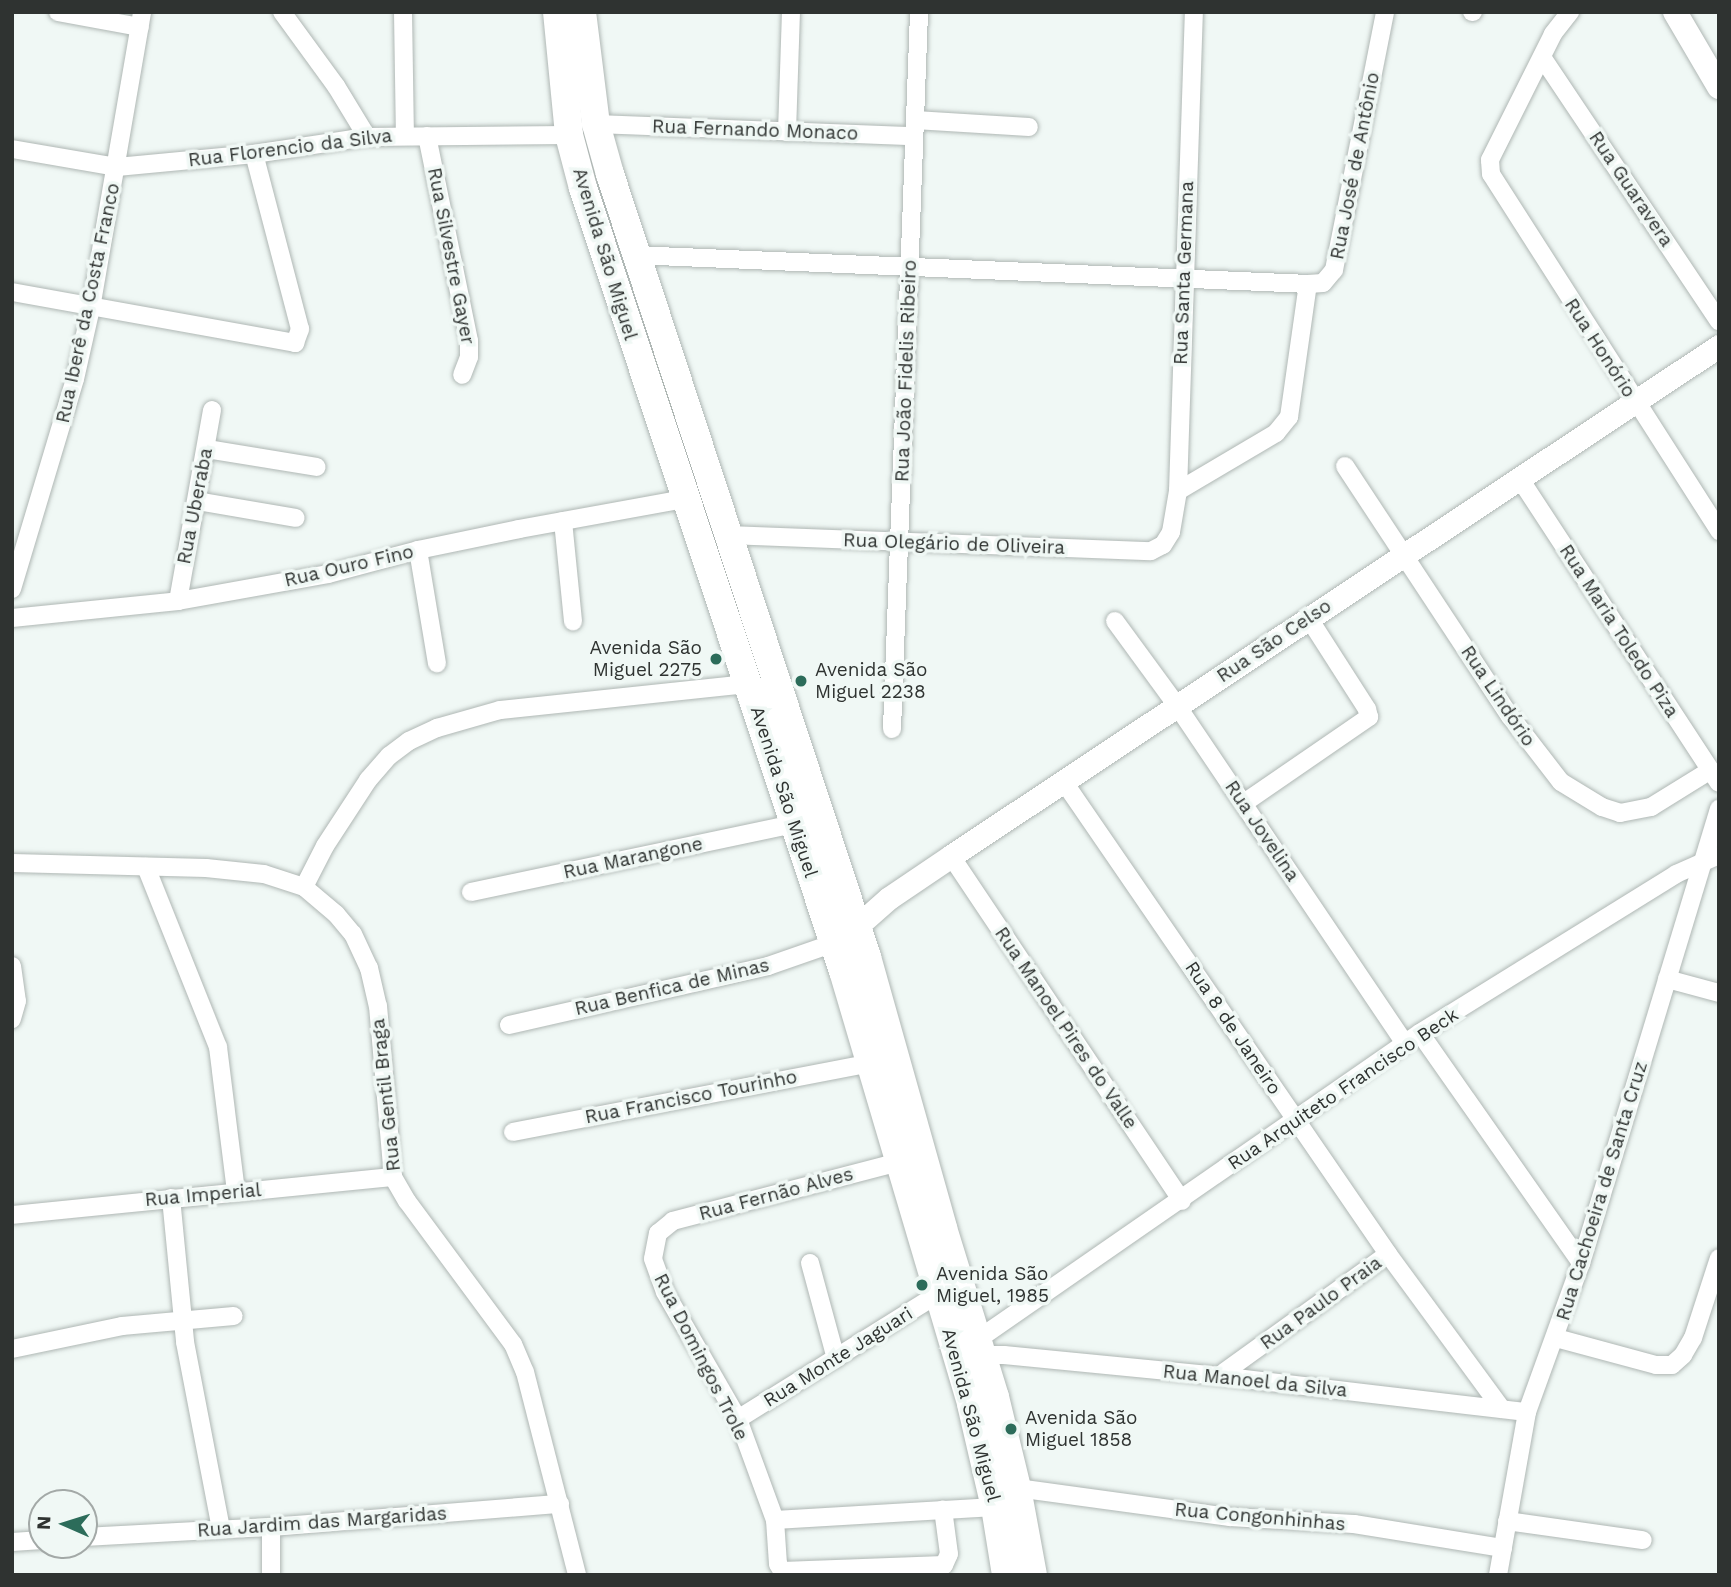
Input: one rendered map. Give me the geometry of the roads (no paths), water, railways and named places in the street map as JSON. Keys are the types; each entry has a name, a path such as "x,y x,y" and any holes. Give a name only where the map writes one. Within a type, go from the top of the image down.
{"main road":[{"name":"Avenida São Miguel","path":"558,12 569,135 602,253 834,943 971,1404 995,1507 1006,1575"},
{"name":"Avenida São Miguel","path":"582,12 596,124 634,254 859,928 980,1348 1017,1488 1033,1575"},
{"path":"1675,12 1719,87"}],"street":[{"path":"58,12 141,20"},
{"path":"282,12 336,86 367,136"},
{"path":"403,12 405,135"},
{"path":"787,132 791,12"},
{"name":"Rua João Fidelis Ribeiro","path":"892,729 919,12"},
{"name":"Rua Santa Germana","path":"1171,532 1178,491 1194,12"},
{"name":"Rua José de Antônio","path":"1308,284 1322,283 1334,270 1385,12"},
{"path":"1542,57 1558,26 1570,12"},
{"name":"Rua Iberê da Costa Franco","path":"12,589 47,480 91,307 141,20"},
{"name":"Rua Honório","path":"1542,57 1490,160 1491,174 1719,531"},
{"name":"Rua Guaravera","path":"1542,57 1719,321"},
{"name":"Rua Fernando Monaco","path":"596,124 787,132 1029,127"},
{"name":"Rua Florencio da Silva","path":"12,149 117,167 254,154 367,136 569,135"},
{"name":"Rua Silvestre Gayer","path":"427,136 469,341 469,357 462,375"},
{"path":"12,292 287,344 297,341 300,329 254,154"},
{"path":"634,254 1308,284 1289,417 1276,433 1178,491"},
{"name":"Rua São Celso","path":"834,943 859,928 889,898 951,856 1719,346"},
{"name":"Rua Uberaba","path":"178,601 212,410"},
{"path":"207,449 317,467"},
{"name":"Rua Lindório","path":"1345,466 1516,726 1561,782 1582,797 1620,813 1651,807 1715,776"},
{"name":"Rua Maria Toledo Piza","path":"1520,479 1715,776"},
{"name":"Rua Ouro Fino","path":"12,618 178,601 327,574 418,550 684,499"},
{"path":"197,501 296,518"},
{"path":"563,522 573,622"},
{"name":"Rua Olegário de Oliveira","path":"728,535 1151,551 1163,545 1171,532"},
{"path":"418,550 437,663"},
{"path":"1244,803 1369,717 1367,709 1308,617"},
{"name":"Rua Jovelina","path":"1115,621 1413,1038 1581,1263"},
{"path":"304,887 325,846 368,780 389,756 409,741 437,728 500,710 748,684"},
{"name":"Rua 8 de Janeiro","path":"1064,782 1388,1254 1502,1409"},
{"name":"Rua Cachoeira de Santa Cruz","path":"1498,1575 1527,1412 1581,1263 1701,860 1719,809"},
{"name":"Rua Marangone","path":"471,892 795,824"},
{"name":"Rua Arquiteto Francisco Beck","path":"980,1348 1295,1119 1413,1038 1701,860 1719,855"},
{"name":"Rua Manoel Pires do Valle","path":"951,856 1182,1200"},
{"name":"Rua Gentil Braga","path":"12,863 264,874 304,887 336,914 353,934 369,968 378,1006 393,1177 407,1201 513,1344 525,1371 578,1575"},
{"path":"146,867 218,1046 236,1192"},
{"name":"Rua Benfica de Minas","path":"509,1025 768,966 808,955 834,943"},
{"path":"12,966 16,1001 12,1019"},
{"path":"1667,979 1719,993"},
{"name":"Rua Francisco Tourinho","path":"513,1132 870,1063"},
{"name":"Rua Fernão Alves","path":"658,1233 663,1226 684,1218 898,1162"},
{"name":"Rua Imperial","path":"12,1215 393,1177"},
{"path":"171,1198 182,1321 221,1529"},
{"name":"Rua Domingos Trole","path":"658,1233 653,1259 656,1273 738,1419 775,1520 778,1564 785,1573 944,1565 949,1554 943,1509"},
{"name":"Rua Paulo Praia","path":"1219,1376 1388,1254"},
{"path":"1556,1338 1656,1365 1672,1365 1683,1355 1693,1338 1719,1258"},
{"path":"810,1263 836,1359"},
{"name":"Rua Monte Jaguari","path":"738,1419 938,1294"},
{"path":"12,1349 122,1326 234,1316"},
{"name":"Rua Manoel da Silva","path":"980,1348 1527,1412"},
{"name":"Rua Congonhinhas","path":"1017,1488 1230,1517 1354,1524 1503,1548"},
{"name":"Rua Jardim das Margaridas","path":"98,1536 271,1527 560,1504"},
{"path":"775,1520 995,1507"},
{"path":"1507,1521 1643,1540"},
{"path":"271,1527 271,1575"}],"place":[{"name":"Avenida São Miguel 2275","path":"716,659"},
{"name":"Avenida São Miguel 2238","path":"801,681"},
{"name":"Avenida São Miguel, 1985","path":"922,1285"},
{"name":"Avenida São Miguel 1858","path":"1011,1429"}]}
